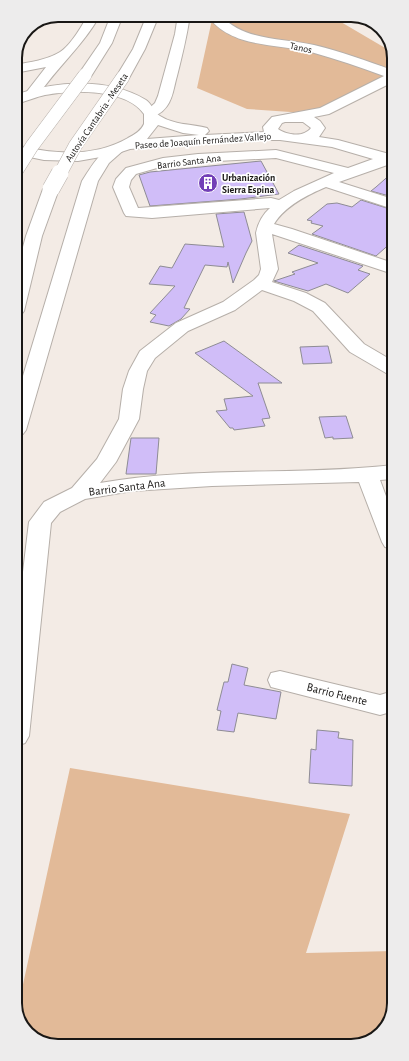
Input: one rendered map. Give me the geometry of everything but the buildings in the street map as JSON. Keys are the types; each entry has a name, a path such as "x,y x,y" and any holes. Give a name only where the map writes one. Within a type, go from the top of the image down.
{"main road":[{"path":"22,97 35,92 49,70 72,48 89,22"},
{"path":"22,161 106,43 115,22"},
{"name":"Autovía Cantabria - Meseta","path":"22,287 34,236 52,189 75,146 123,77 142,44 150,22"},
{"path":"22,410 90,181 103,160 146,132 149,128 151,116 161,105 165,96 182,22"},
{"name":"Tanos","path":"218,22 232,31 246,36 315,50 360,63 387,74"},
{"path":"22,68 52,61 72,48"},
{"path":"291,118 324,111 358,95 387,79"},
{"path":"22,90 35,92 77,88 105,90 118,93 138,101 151,116"},
{"path":"300,138 313,135 318,117 324,111"},
{"name":"Paseo de Joaquín Fernández Vallejo","path":"151,116 183,129 208,131 232,130 291,118"},
{"path":"291,118 307,119 333,143"},
{"path":"276,120 272,123 270,129 278,136"},
{"name":"Paseo de Joaquín Fernández Vallejo","path":"123,146 241,136 278,136 300,138"},
{"path":"300,138 333,143 387,159"},
{"path":"22,151 39,155 70,156 101,153 123,146"},
{"name":"Barrio Santa Ana","path":"282,206 271,203 152,213 132,213 121,187 124,179 131,171 163,162 198,158 276,154 338,168 347,173"},
{"path":"387,161 347,173 324,182 289,200 272,213 264,227 286,232 387,266"},
{"path":"324,182 387,202"},
{"name":"Barrio Santa Ana","path":"80,493 106,462 128,419 133,389 138,371 147,355 182,327 229,306 260,284 268,275 270,265 265,246 264,227"},
{"path":"260,284 300,297 319,306 336,327 357,348 387,366"},
{"name":"Barrio Santa Ana","path":"80,493 132,484 212,479 367,475 387,473"},
{"path":"367,475 387,527"},
{"path":"22,682 40,522 52,507 80,493"},
{"name":"Barrio Fuente","path":"280,680 380,704 387,702"}],"shaded area":[{"path":"211,22 341,22 386,48 387,54 387,80 358,95 305,113 247,109 197,88"},
{"path":"70,768 350,814 306,953 387,951 386,1010 383,1019 371,1033 355,1039 56,1039 40,1034 31,1027 23,1012 22,989"}],"place":[{"name":"Urbanización Sierra Espina","path":"208,183"}]}
